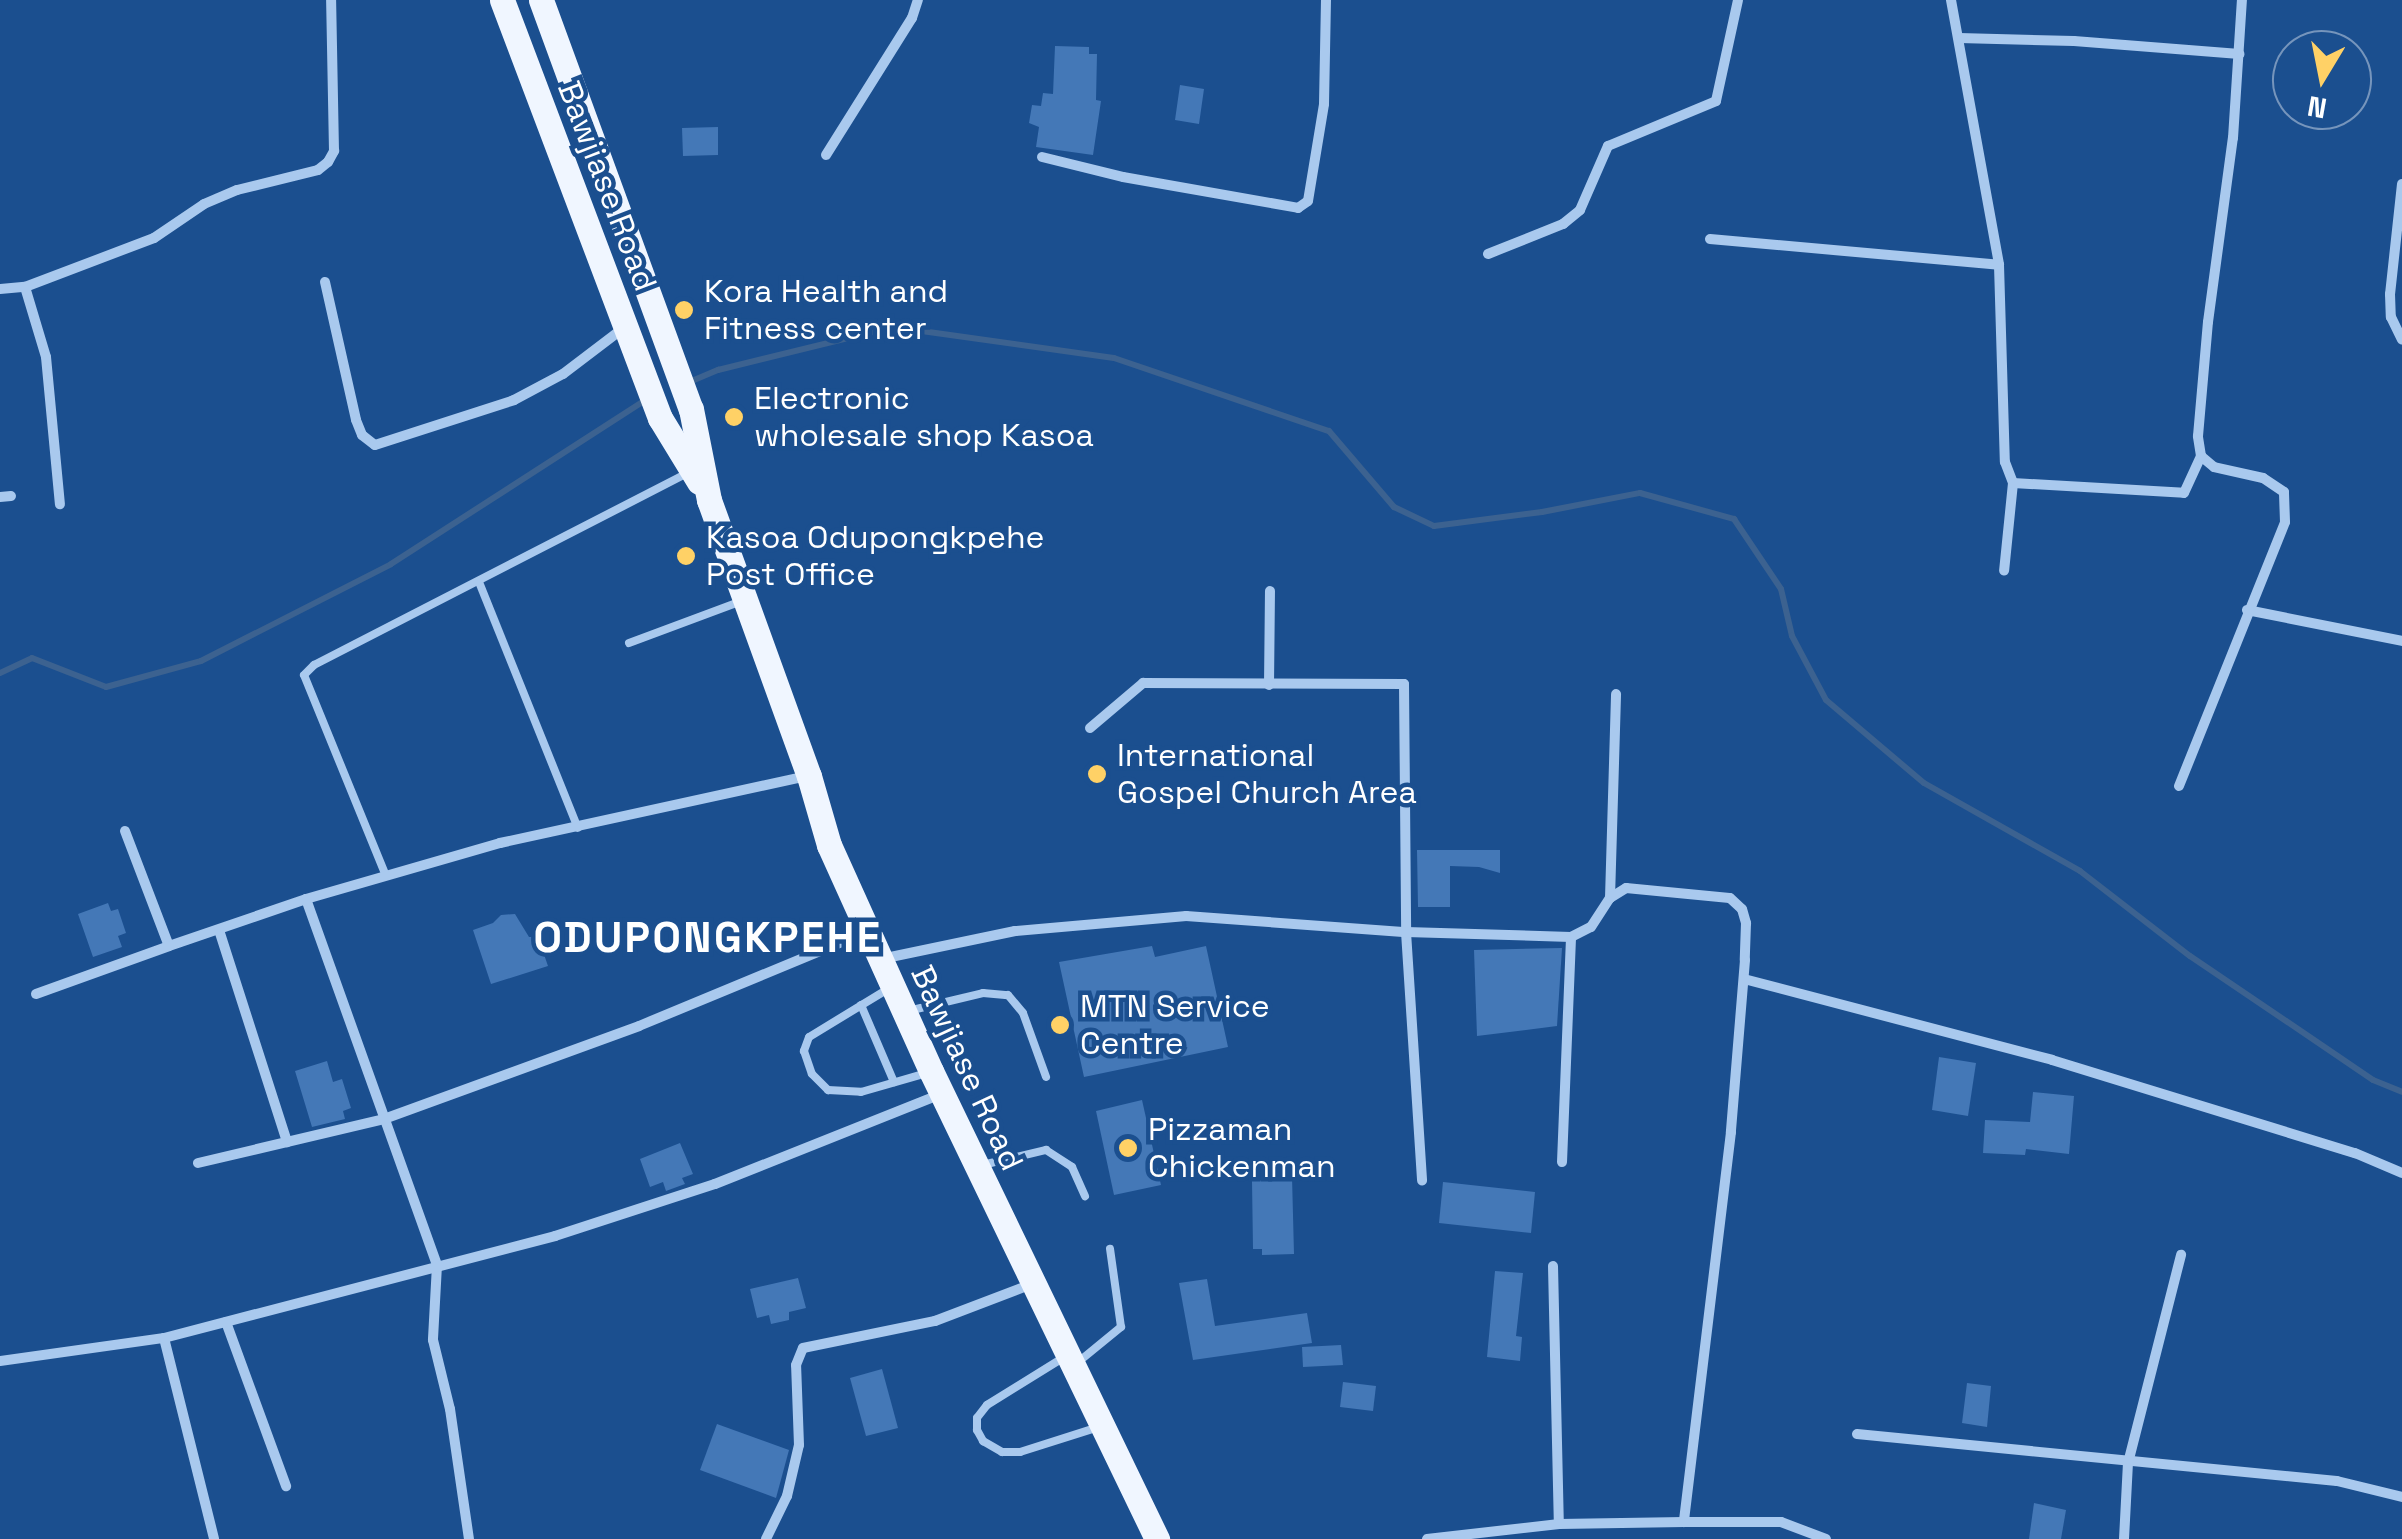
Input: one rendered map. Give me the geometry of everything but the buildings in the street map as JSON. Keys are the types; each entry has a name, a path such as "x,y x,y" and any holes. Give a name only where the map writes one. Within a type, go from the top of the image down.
{"main road":[{"name":"Bawjiase Road","path":"502,0 660,418 709,500"},
{"name":"Bawjiase Road","path":"541,0 691,409 709,500 742,601 809,776 829,846 891,987 1157,1539"}],"street":[{"path":"0,288 25,287 154,238 221,197 318,170 328,162 334,151 331,0"},
{"path":"826,155 912,18 918,0"},
{"path":"1042,157 1123,177 1298,208 1308,201 1324,104 1326,0"},
{"path":"1488,254 1563,224 1580,210 1608,146 1716,100 1738,0"},
{"path":"1951,0 1999,266 2005,462 2013,483 2004,571"},
{"path":"2180,786 2285,522 2284,492 2263,478 2214,467 2202,456 2198,436 2208,322 2233,138 2242,0"},
{"path":"1959,38 2074,41 2239,54"},
{"path":"2402,184 2390,294 2391,318 2402,340"},
{"path":"1710,239 1999,266"},
{"path":"325,282 356,420 375,445 514,400 564,374 625,327"},
{"path":"25,287 46,358 60,504"},
{"path":"2013,483 2184,493 2202,456"},
{"path":"1269,685 1270,591"},
{"path":"2248,610 2402,641"},
{"path":"1090,728 1143,683 1404,684 1406,932 1422,1180"},
{"path":"1610,898 1616,694"},
{"path":"36,994 306,899 500,843 809,776"},
{"path":"126,831 170,946"},
{"path":"880,960 1015,930 1186,916 1406,932 1570,937 1591,928 1610,898 1626,888 1730,898 1742,909 1746,923 1744,978 1731,1132 1684,1522"},
{"path":"306,899 436,1264 434,1340 450,1409 470,1539"},
{"path":"219,930 287,1142"},
{"path":"198,1163 384,1118 639,1026 868,930"},
{"path":"1562,1162 1570,937"},
{"path":"1744,978 2052,1060 2355,1153 2402,1172"},
{"path":"0,1362 164,1338 554,1236 714,1184 937,1082"},
{"path":"2124,1539 2128,1462 2181,1255"},
{"path":"1553,1266 1558,1524"},
{"path":"766,1539 787,1496 799,1445 796,1365 802,1348 935,1321 1032,1284"},
{"path":"226,1322 286,1486"},
{"path":"164,1338 214,1539"},
{"path":"1857,1434 2337,1481 2402,1496"},
{"path":"1427,1539 1558,1524 1781,1522 1826,1539"}],"lane":[{"path":"386,876 304,674 314,665 691,470"},
{"path":"479,582 578,828"},
{"path":"629,642 742,601"},
{"path":"891,987 810,1036 804,1050 812,1074 828,1090 861,1092 894,1082 937,1082"},
{"path":"903,1012 983,992 1008,994 1023,1013 1046,1077"},
{"path":"861,1005 894,1082"},
{"path":"978,1166 1046,1150 1072,1167 1085,1196"},
{"path":"1103,1426 1020,1452 1002,1452 983,1441 977,1430 977,1418 987,1405 1071,1360 1122,1327 1110,1249"}],"waterway":[{"path":"687,383 718,370 893,327 1114,358 1329,431 1394,507 1434,526 1542,512 1640,493 1734,519 1781,589 1792,636 1826,700 1924,783 2080,871 2190,956 2373,1080 2402,1092"},
{"path":"0,673 32,658 106,687 201,661 391,564 647,399"}],"place":[{"name":"Kora Health and Fitness center","path":"684,310"},
{"name":"Electronic wholesale shop Kasoa","path":"734,417"},
{"name":"Kasoa Odupongkpehe Post Office","path":"686,556"},
{"name":"International Gospel Church Area","path":"1097,774"},
{"name":"MTN Service Centre","path":"1060,1025"},
{"name":"Pizzaman Chickenman","path":"1128,1148"}],"district":[{"name":"ODUPONGKPEHE","path":"708,938"}]}
